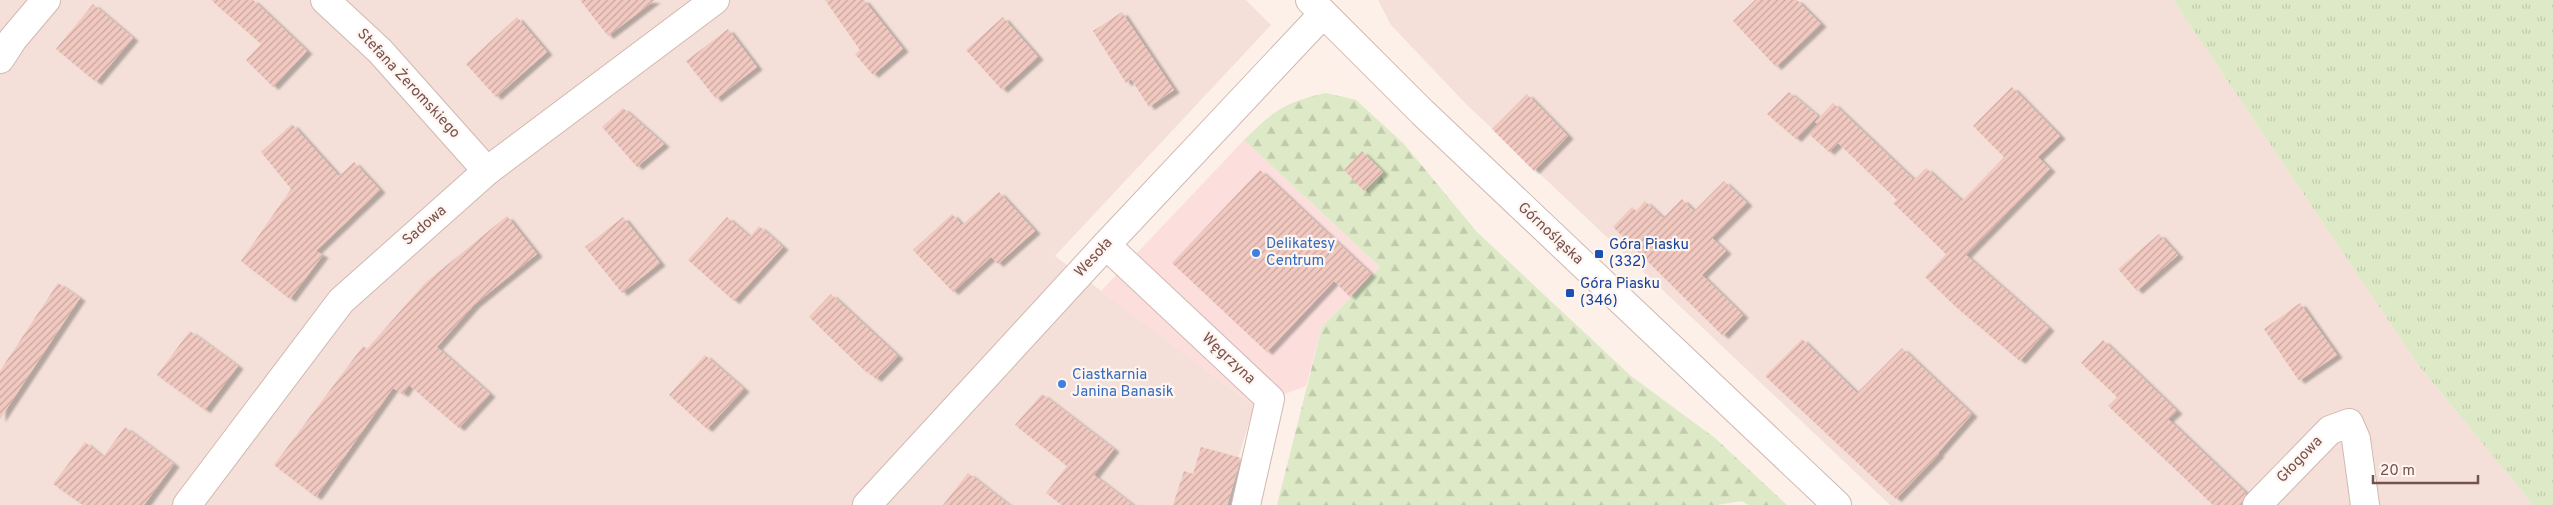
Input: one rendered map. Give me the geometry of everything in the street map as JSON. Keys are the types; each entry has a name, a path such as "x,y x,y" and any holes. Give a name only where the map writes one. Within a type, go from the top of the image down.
{"street":[{"path":"0,60 13,39 46,0"},
{"name":"Stefana Żeromskiego","path":"326,0 380,50 487,171"},
{"name":"Sadowa","path":"187,505 340,301 487,171 715,0"},
{"name":"Wesoła","path":"867,505 1106,245 1320,5"},
{"name":"Górnośląska","path":"1320,5 1498,185 1837,505"},
{"name":"Węgrzyna","path":"1106,245 1270,399 1246,505"},
{"name":"Głogowa","path":"2257,505 2330,430 2349,423 2356,439 2365,505"}],"shaded area":[{"path":"0,0 1246,0 1271,25 1055,256 1254,406 1224,505 0,505"},
{"path":"1378,0 2173,0 2419,366 2533,505 1890,505 1466,104 1391,25"},
{"path":"1244,140 1380,267 1322,327 1306,386 1254,406 1101,291"}],"green space":[{"path":"2173,0 2553,0 2553,505 2533,505 2419,366"},
{"path":"1326,93 1356,100 1404,144 1477,232 1631,376 1715,438 1787,505 1748,505 1742,501 1717,505 1277,505 1322,327 1380,267 1244,140 1280,109 1300,100"}],"building":[{"path":"211,0 253,0 307,51 273,87 246,60 261,44"},
{"path":"580,0 655,0 608,36"},
{"path":"825,0 864,0 903,49 873,75 855,54 860,50"},
{"path":"1755,0 1797,0 1821,24 1776,67 1733,21"},
{"path":"93,4 133,38 96,82 56,49"},
{"path":"1122,12 1174,90 1149,107 1131,79 1126,83 1093,31"},
{"path":"517,17 547,52 496,97 466,64"},
{"path":"1003,17 1038,57 1002,90 966,50"},
{"path":"728,29 757,67 716,99 686,61"},
{"path":"2012,87 2060,136 2038,157 2050,169 1966,255 2049,328 2020,361 1956,307 1925,277 1946,254 1893,203 1897,200 1838,143 1829,152 1809,134 1818,124 1815,122 1833,103 1914,180 1926,168 1962,201 2004,157 1973,126"},
{"path":"1789,92 1818,116 1796,139 1767,114"},
{"path":"1527,94 1568,136 1534,171 1492,129"},
{"path":"623,108 664,144 637,167 602,127"},
{"path":"292,124 339,176 354,162 380,190 316,251 323,255 290,299 241,261 291,189 261,152"},
{"path":"1362,151 1383,172 1364,191 1344,170"},
{"path":"1260,170 1371,274 1350,297 1334,281 1267,352 1172,263"},
{"path":"1724,181 1747,203 1712,238 1726,251 1702,275 1743,315 1723,336 1613,227 1632,207 1636,211 1645,201 1663,218 1682,199 1694,211"},
{"path":"999,192 1035,231 998,264 991,257 953,292 913,250 952,214 962,225"},
{"path":"507,216 537,254 474,305 437,347 490,394 459,428 409,385 403,394 393,388 316,497 274,465 363,346 367,349 425,283"},
{"path":"623,217 660,263 622,293 585,247"},
{"path":"727,217 750,237 759,226 783,247 734,301 688,260"},
{"path":"2159,234 2178,255 2137,291 2118,269"},
{"path":"58,283 80,298 0,419 0,371"},
{"path":"831,294 898,356 876,379 866,372 809,317"},
{"path":"2300,303 2337,355 2299,381 2264,329"},
{"path":"190,331 238,366 205,410 157,375"},
{"path":"1802,339 1857,393 1902,348 1972,414 1939,454 1896,499 1765,376"},
{"path":"2103,340 2177,411 2168,419 2246,493 2242,505 2213,505 2108,406 2117,397 2081,363"},
{"path":"705,355 744,389 707,429 669,395"},
{"path":"1042,394 1114,449 1094,475 1133,505 1062,505 1046,493 1067,466 1015,425"},
{"path":"125,427 174,464 144,505 83,505 53,484 85,442 103,457"},
{"path":"1201,447 1241,458 1227,505 1173,505 1184,471 1193,474"},
{"path":"968,473 1009,505 943,505"}],"place":[{"name":"Delikatesy Centrum","path":"1256,253"},
{"name":"Góra Piasku (332)","path":"1599,254"},
{"name":"Góra Piasku (346)","path":"1570,293"},
{"name":"Ciastkarnia Janina Banasik","path":"1062,384"}]}
